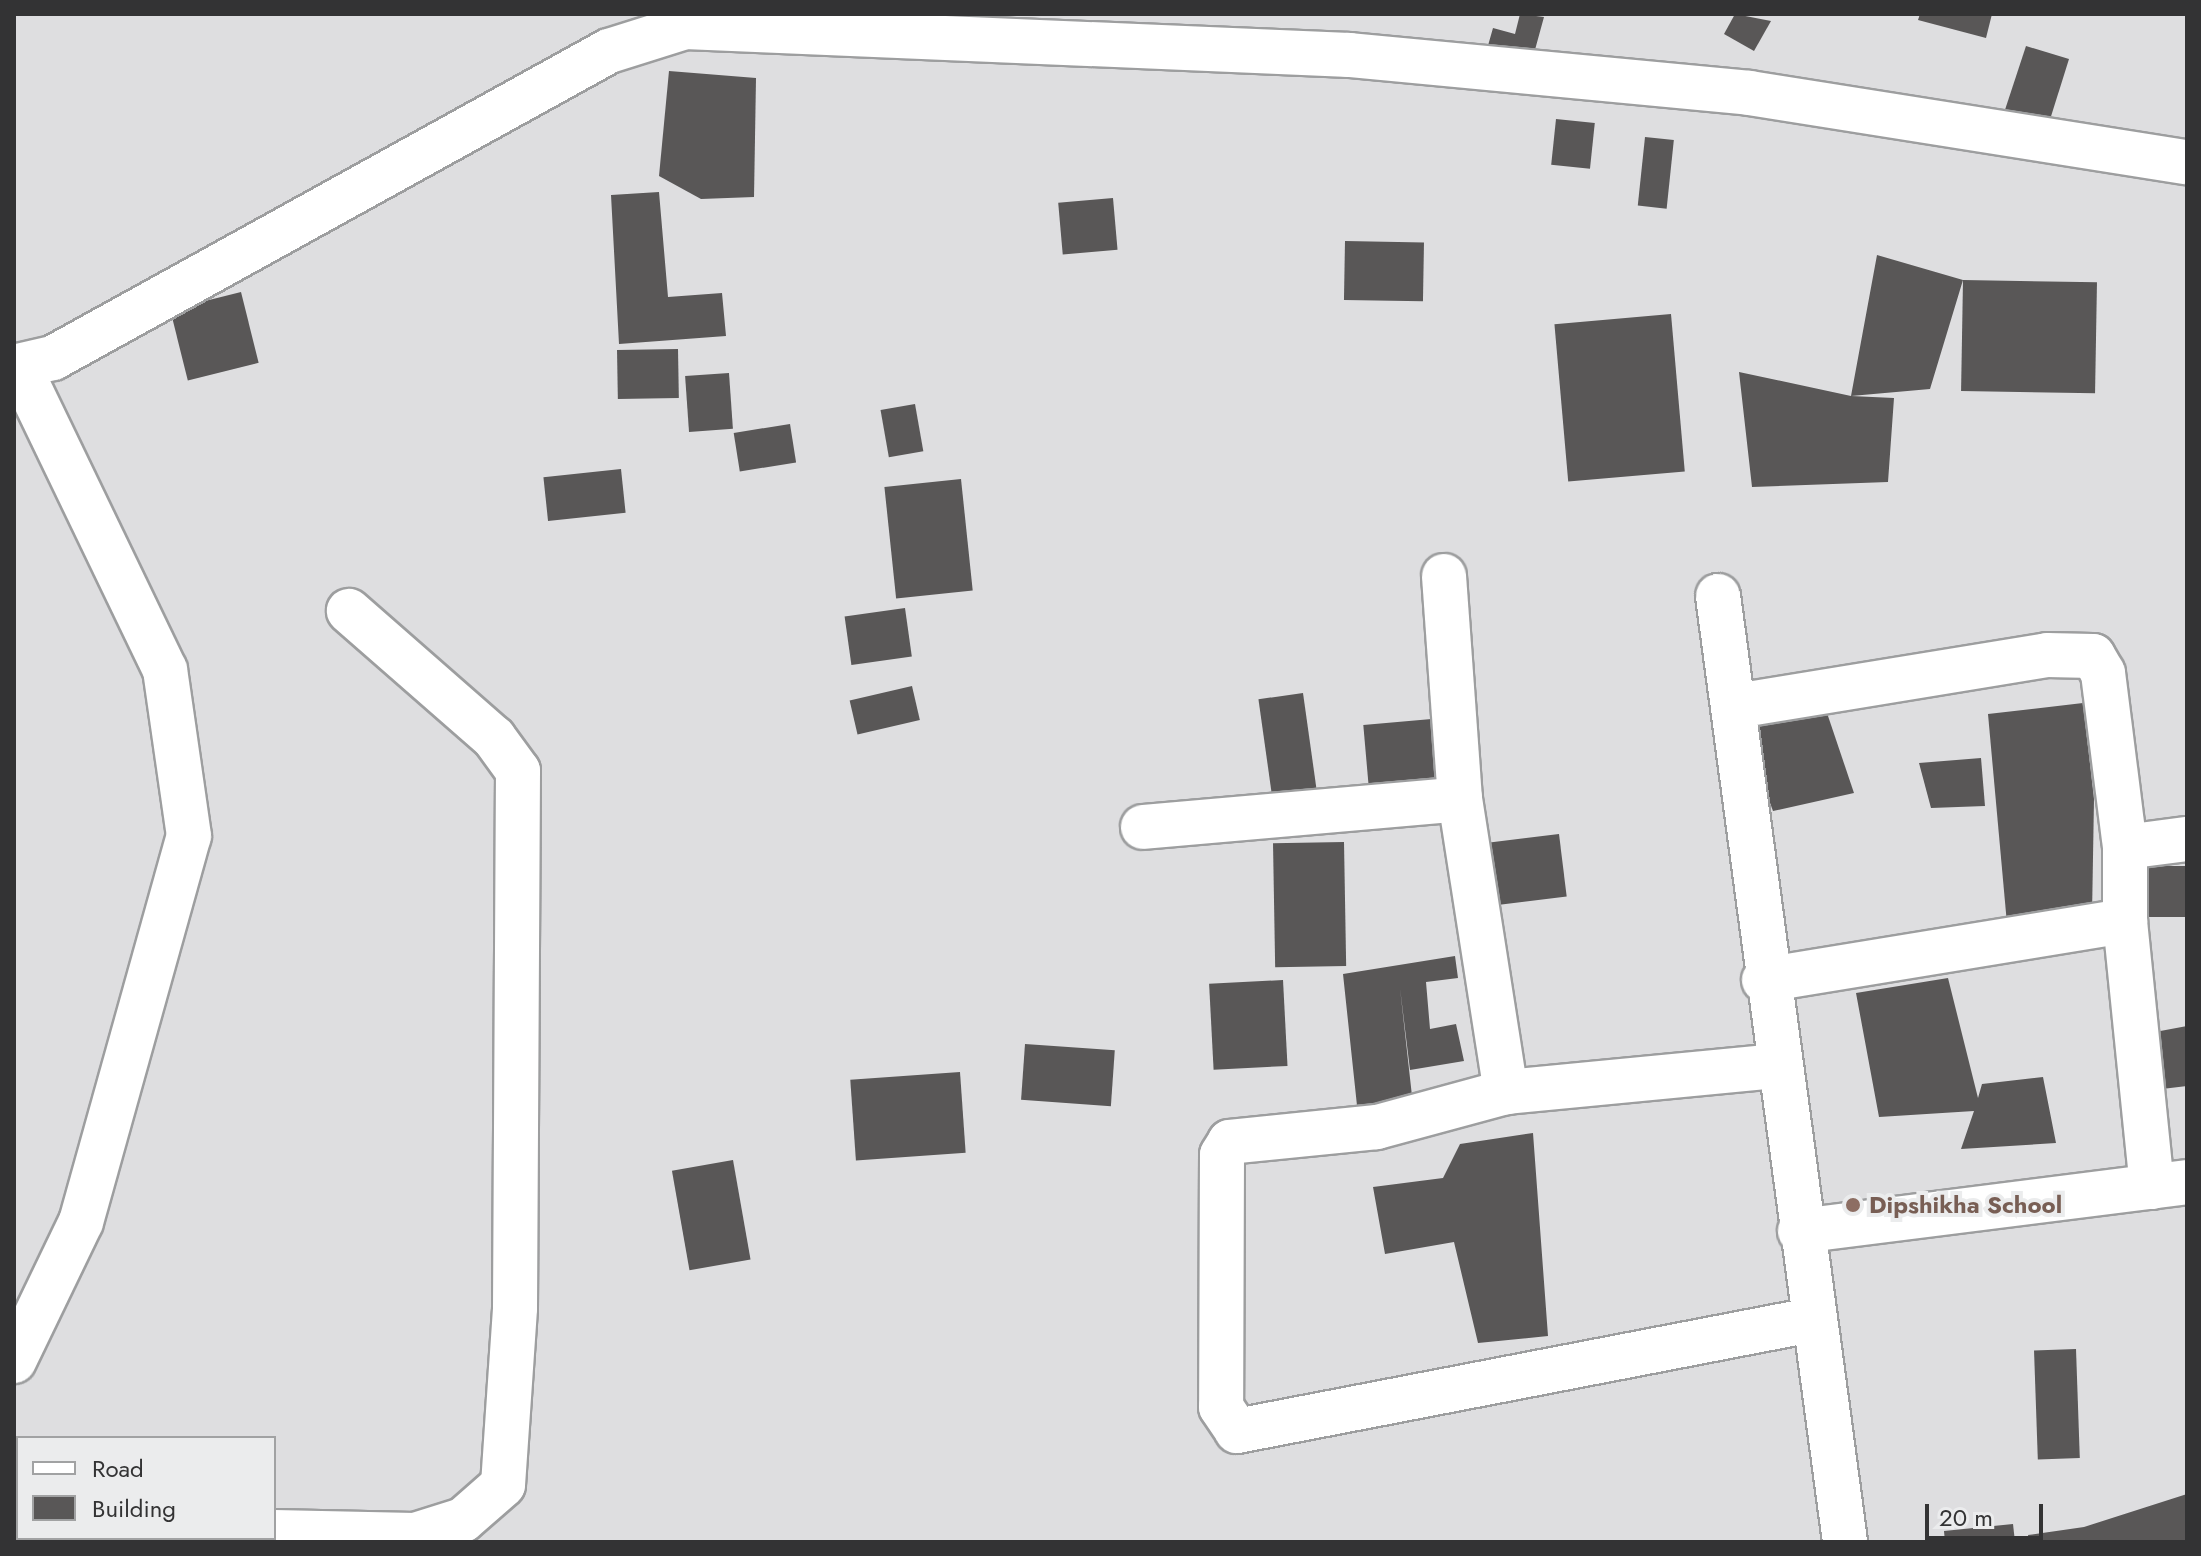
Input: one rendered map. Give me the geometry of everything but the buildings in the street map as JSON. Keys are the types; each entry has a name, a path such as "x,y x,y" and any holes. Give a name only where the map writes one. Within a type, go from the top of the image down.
{"street":[{"path":"14,1361 81,1222 189,836 165,670 17,369 215,271 609,51 685,27 1349,55 1749,93 2187,162"},
{"path":"1444,576 1460,799 1506,1092"},
{"path":"1718,596 1736,706 1764,980 1845,1542"},
{"path":"276,1532 415,1535 463,1520 503,1485 515,1308 518,771 494,738 349,611"},
{"path":"1736,706 2047,655 2093,656 2103,673 2125,847 2125,921 2170,1185 1800,1231"},
{"path":"1143,827 1460,799"},
{"path":"2125,847 2187,839"},
{"path":"1764,980 2125,921"},
{"path":"1777,1066 1506,1092 1377,1127 1230,1142 1222,1155 1221,1407 1237,1431 1811,1320"}],"place":[{"name":"Dipshikha School","path":"1853,1205"}]}
